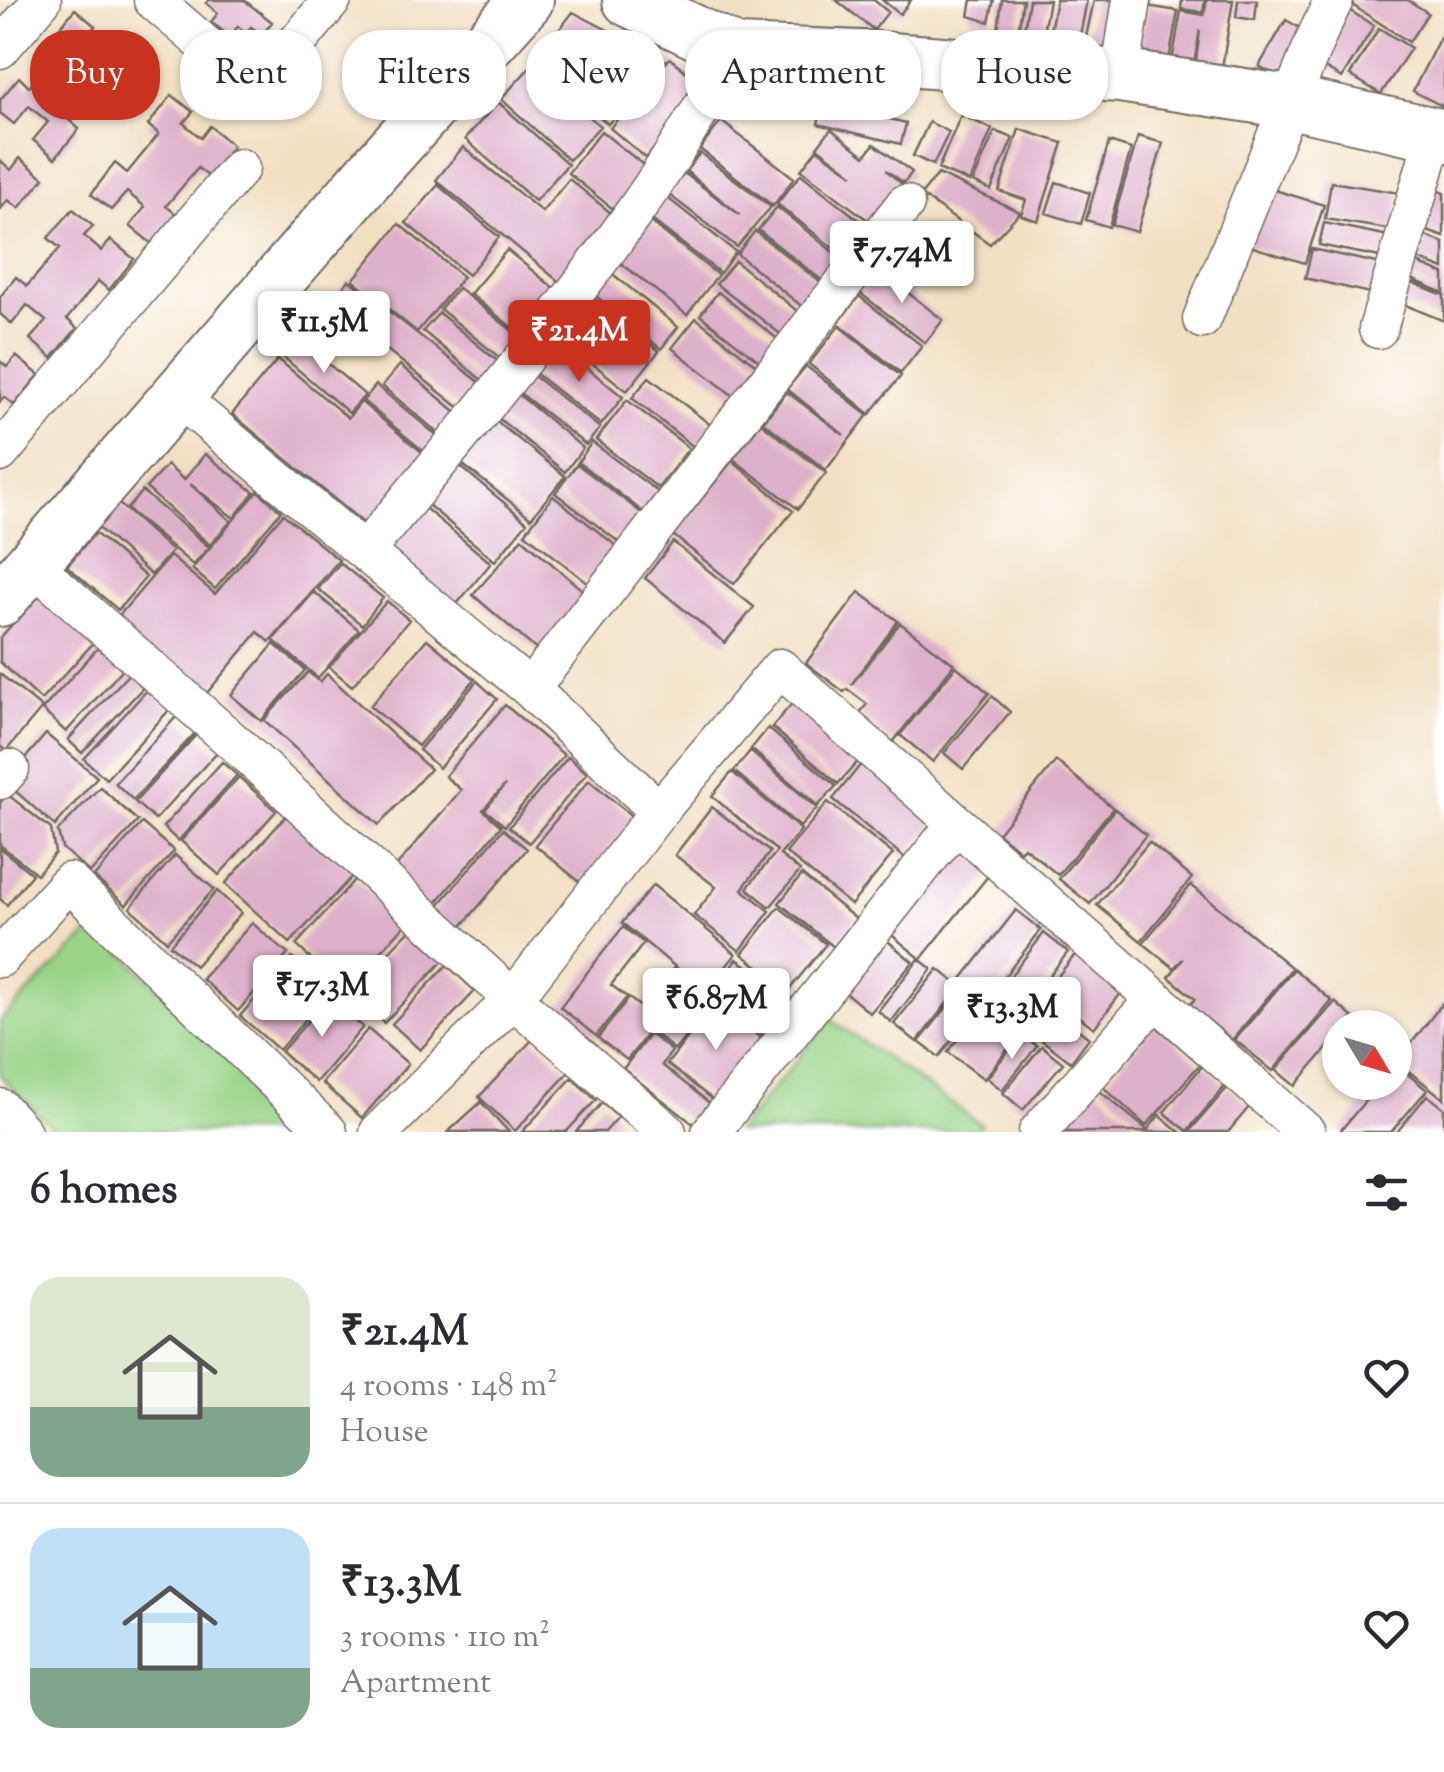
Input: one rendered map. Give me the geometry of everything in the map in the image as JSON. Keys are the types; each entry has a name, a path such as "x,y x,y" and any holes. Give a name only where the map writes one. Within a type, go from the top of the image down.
{"main road":[{"path":"16,582 528,0"},
{"path":"629,0 691,30"},
{"path":"921,61 1120,76 1290,102 1440,135"}],"street":[{"path":"0,49 42,0"},
{"path":"152,0 235,70 255,81 272,73 332,0"},
{"path":"1120,76 1132,0"},
{"path":"1202,318 1334,0"},
{"path":"364,551 501,387 629,220 695,120"},
{"path":"1378,329 1440,135"},
{"path":"0,453 240,168"},
{"path":"530,689 905,204"},
{"path":"178,397 530,689 659,811"},
{"path":"16,582 252,758 514,1000 667,1132"},
{"path":"379,1132 514,1000 659,811 780,668 1155,999 1286,1126"},
{"path":"711,1132 956,824"},
{"path":"0,958 69,882 328,1132"},
{"path":"1038,1132 1155,999"},
{"path":"0,1108 22,1132"}],"green space":[{"path":"96,926 294,1127 289,1132 56,1132 0,1076 0,1021"},
{"path":"831,1020 982,1125 976,1132 736,1132"}],"building":[{"path":"244,0 272,22 266,30 243,30 238,26 235,30 221,30 211,22 218,13 206,3"},
{"path":"836,0 874,0 888,12 874,30"},
{"path":"882,0 911,0 900,14"},
{"path":"972,0 994,0 989,22 969,16"},
{"path":"1002,0 1023,0 1018,30 998,30"},
{"path":"1029,0 1049,0 1044,30 1024,30"},
{"path":"1056,0 1087,0 1081,30 1050,30"},
{"path":"1094,0 1120,0 1113,58 1108,57 1108,30 1088,30"},
{"path":"1182,0 1205,0 1203,12 1181,9"},
{"path":"1207,0 1233,0 1220,80 1194,76 1200,30 1192,75 1170,72 1181,11 1204,15"},
{"path":"1238,0 1257,0 1255,20 1236,17"},
{"path":"1408,0 1428,13 1409,42 1349,3"},
{"path":"1147,6 1178,11 1167,71 1137,66"},
{"path":"75,9 95,26 92,30 58,30"},
{"path":"1349,10 1374,26 1342,78 1316,63"},
{"path":"573,12 608,30 559,30"},
{"path":"1286,20 1314,36 1287,82 1259,66"},
{"path":"1379,28 1411,48 1381,94 1350,75"},
{"path":"1440,37 1444,39 1444,107 1413,91"},
{"path":"670,58 685,70 685,112 646,158 610,128 617,120 665,120 665,64"},
{"path":"526,72 526,120 593,120 600,126 569,160 506,103 506,94"},
{"path":"19,77 29,87 30,107 14,124 0,113 0,100"},
{"path":"172,95 180,101 180,120 186,120 183,123 201,138 210,126 233,146 208,176 198,168 166,206 176,214 152,244 130,226 145,207 127,192 111,210 91,194 115,163 127,173 159,134 148,125 152,120 160,120 160,110"},
{"path":"506,109 568,164 535,201 465,139 482,120 506,120"},
{"path":"46,120 69,120 79,129 55,158 33,140 48,122"},
{"path":"819,120 906,123 901,144 818,124"},
{"path":"959,120 972,120 992,129 970,182 938,169"},
{"path":"721,121 794,178 773,206 700,149"},
{"path":"929,122 949,132 933,165 913,156"},
{"path":"831,129 865,156 874,144 912,172 904,183 886,170 903,185 873,224 801,170 817,149 854,175 817,147"},
{"path":"1019,129 1063,143 1038,221 1021,215 1026,200 999,191"},
{"path":"601,131 652,172 618,213 568,173"},
{"path":"995,131 1013,138 991,190 973,182"},
{"path":"1138,136 1163,143 1137,232 1112,225"},
{"path":"1109,142 1131,149 1109,227 1086,220"},
{"path":"463,147 542,212 569,179 617,218 563,285 436,180"},
{"path":"700,153 771,207 737,247 668,194 684,173 740,215 686,171"},
{"path":"20,158 44,178 19,208 8,200 0,210 0,160 11,170"},
{"path":"801,174 869,228 846,258 777,204"},
{"path":"938,174 1020,212 990,244 921,195"},
{"path":"1056,182 1090,193 1081,224 1046,213"},
{"path":"1331,182 1400,193 1394,230 1325,219"},
{"path":"438,185 499,237 468,275 406,223"},
{"path":"1265,187 1324,205 1305,263 1246,245"},
{"path":"1431,188 1444,193 1444,237 1416,227"},
{"path":"665,196 736,252 720,273 648,217"},
{"path":"777,207 847,263 829,286 758,230"},
{"path":"73,209 93,226 84,236 101,251 111,240 134,259 109,290 98,281 67,319 77,328 52,358 30,339 46,321 27,305 12,324 0,314 0,297 16,277 27,286 60,248 48,238"},
{"path":"648,220 718,275 687,315 617,260"},
{"path":"1324,223 1389,236 1385,258 1319,245"},
{"path":"399,224 463,277 417,332 353,280"},
{"path":"755,231 824,285 805,309 737,254"},
{"path":"1415,232 1444,243 1444,269 1407,255"},
{"path":"1312,249 1381,264 1374,294 1305,278"},
{"path":"507,250 560,293 524,337 470,294"},
{"path":"1410,260 1444,274 1444,293 1404,276"},
{"path":"735,261 801,314 783,336 716,284"},
{"path":"879,270 943,320 925,343 860,293"},
{"path":"609,271 678,327 661,349 592,293"},
{"path":"349,280 487,388 467,414 330,304"},
{"path":"1406,280 1444,295 1444,321 1398,302"},
{"path":"458,288 524,340 506,363 440,309"},
{"path":"718,292 780,341 763,364 700,315"},
{"path":"589,295 659,351 627,391 557,335"},
{"path":"859,296 922,346 901,373 838,323"},
{"path":"439,313 506,368 490,387 423,331"},
{"path":"696,318 760,368 736,398 672,348"},
{"path":"839,326 901,376 870,414 809,364"},
{"path":"298,338 365,395 349,413 282,356"},
{"path":"558,344 623,397 601,425 535,373"},
{"path":"16,356 39,375 14,405 4,397 0,402 0,361 7,367"},
{"path":"278,359 348,418 361,402 429,458 367,526 232,414"},
{"path":"400,365 467,421 449,442 382,386"},
{"path":"806,366 868,415 826,470 763,422 787,392 844,435 787,389"},
{"path":"534,376 600,428 586,445 520,393"},
{"path":"649,377 712,426 695,448 632,398"},
{"path":"376,385 446,443 433,459 363,401"},
{"path":"518,394 583,448 565,472 498,418"},
{"path":"627,400 689,448 658,488 596,440"},
{"path":"496,421 565,476 531,518 462,464"},
{"path":"761,423 826,473 798,509 733,459"},
{"path":"592,442 658,492 643,512 578,462"},
{"path":"205,454 254,492 234,518 190,484 231,521 210,545 146,488 167,465 184,480"},
{"path":"454,461 527,522 495,561 422,500"},
{"path":"732,461 793,511 734,584 673,535"},
{"path":"577,464 643,514 620,543 555,493"},
{"path":"142,491 209,547 193,565 127,509"},
{"path":"258,491 281,511 215,589 192,569"},
{"path":"553,496 619,548 590,585 525,533"},
{"path":"117,502 172,551 151,575 96,526"},
{"path":"420,504 491,563 451,611 380,552"},
{"path":"283,514 339,560 270,642 258,632 201,700 111,625 170,556 215,594"},
{"path":"95,533 146,577 118,610 67,566"},
{"path":"522,538 588,595 539,652 473,595"},
{"path":"673,542 754,607 725,643 645,578"},
{"path":"340,563 383,598 362,625 318,589"},
{"path":"42,591 96,640 41,700 0,662 0,638"},
{"path":"314,592 359,630 318,678 273,640"},
{"path":"859,592 898,621 851,685 900,623 954,664 893,742 859,714 867,704 806,663"},
{"path":"387,601 409,620 352,686 329,667"},
{"path":"427,639 475,679 418,746 370,706"},
{"path":"105,640 129,662 66,732 42,710"},
{"path":"274,644 305,670 261,721 231,695"},
{"path":"956,666 989,693 933,762 900,735"},
{"path":"134,668 149,681 82,753 68,740"},
{"path":"308,672 320,682 327,674 430,769 379,825 264,720"},
{"path":"0,674 42,708 6,751 0,746"},
{"path":"477,681 497,699 439,768 419,750"},
{"path":"149,688 171,708 106,779 84,759"},
{"path":"992,696 1010,712 963,769 944,753"},
{"path":"795,700 861,758 838,784 772,727"},
{"path":"505,705 564,755 505,826 485,810 505,785 483,810 501,826 430,910 389,875 461,790 445,776"},
{"path":"177,716 195,733 133,800 115,783"},
{"path":"768,728 836,786 818,806 751,749"},
{"path":"46,734 97,777 55,826 5,782"},
{"path":"197,734 217,752 155,820 135,802"},
{"path":"750,751 817,808 800,827 734,771"},
{"path":"568,757 587,773 529,843 509,827"},
{"path":"1056,761 1113,808 1058,875 1024,847 1020,851 998,833"},
{"path":"222,762 237,775 178,841 163,827"},
{"path":"862,763 934,822 905,858 833,799"},
{"path":"732,772 801,830 780,855 800,871 770,907 747,888 777,851 712,796"},
{"path":"239,777 276,811 219,875 181,841"},
{"path":"589,780 634,818 581,883 535,845"},
{"path":"100,787 138,821 90,873 62,848 58,831"},
{"path":"7,794 51,829 55,853 37,874 0,845 0,803"},
{"path":"828,802 893,854 851,905 786,853"},
{"path":"712,807 770,852 742,889 770,911 740,951 694,915 716,887 675,855"},
{"path":"1115,809 1146,835 1090,904 1059,879"},
{"path":"288,814 354,874 290,943 225,884"},
{"path":"142,823 174,851 126,905 94,877"},
{"path":"503,829 527,849 457,932 433,912"},
{"path":"1149,842 1192,878 1141,941 1097,905"},
{"path":"960,843 993,870 921,959 888,932"},
{"path":"0,848 32,874 7,905 0,899"},
{"path":"175,855 214,889 167,941 130,908"},
{"path":"802,875 856,919 834,947 779,903"},
{"path":"355,879 405,925 345,990 296,945"},
{"path":"653,885 736,954 706,992 622,923"},
{"path":"1191,885 1292,968 1232,1040 1190,1005 1195,999 1169,977 1183,959 1174,968 1143,943"},
{"path":"217,891 241,913 195,966 170,945"},
{"path":"779,907 826,944 789,990 742,954"},
{"path":"1016,910 1041,930 986,1000 961,980"},
{"path":"252,923 288,954 238,1011 202,979"},
{"path":"623,927 644,943 611,985 627,997 596,1036 560,1007"},
{"path":"410,930 443,961 384,1023 351,991"},
{"path":"1044,933 1068,952 1034,995 1089,1038 1071,1062 1016,1021 1029,1002 1013,1023 989,1004"},
{"path":"883,937 913,962 870,1013 841,989"},
{"path":"1078,951 1125,988 1094,1028 1046,991"},
{"path":"292,958 330,991 279,1050 240,1016"},
{"path":"737,959 794,1000 766,1038 709,996"},
{"path":"919,959 932,969 891,1022 878,1011"},
{"path":"447,965 475,991 420,1050 392,1024"},
{"path":"674,968 689,980 627,1060 598,1038 629,998 642,1008"},
{"path":"938,969 960,986 917,1042 894,1024"},
{"path":"1294,969 1332,1001 1273,1071 1235,1040"},
{"path":"690,983 713,1001 675,1050 652,1032"},
{"path":"962,988 981,1003 939,1057 919,1042"},
{"path":"328,998 363,1027 316,1082 281,1052"},
{"path":"1444,1001 1444,1099 1412,1074 1412,1043"},
{"path":"1335,1002 1344,1010 1328,1010"},
{"path":"715,1003 765,1041 717,1103 667,1064"},
{"path":"985,1005 1021,1032 984,1079 948,1052"},
{"path":"1322,1017 1322,1054 1295,1086 1276,1070"},
{"path":"1155,1025 1200,1064 1146,1126 1102,1086"},
{"path":"368,1029 408,1064 362,1118 322,1083"},
{"path":"650,1034 672,1051 662,1065 717,1109 701,1130 623,1069"},
{"path":"1022,1034 1037,1046 1002,1090 987,1078"},
{"path":"533,1039 569,1072 515,1131 479,1097"},
{"path":"1042,1046 1063,1063 1023,1110 1003,1093"},
{"path":"1203,1065 1226,1085 1187,1131 1164,1112"},
{"path":"572,1078 596,1100 566,1132 522,1132"},
{"path":"1412,1078 1427,1090 1391,1132 1341,1130 1366,1100 1412,1100"},
{"path":"1090,1083 1146,1129 1061,1132"},
{"path":"1228,1087 1250,1106 1228,1132 1189,1132"},
{"path":"1427,1095 1444,1108 1444,1127 1440,1132 1397,1132"},
{"path":"481,1102 509,1132 448,1132"},
{"path":"602,1103 618,1117 605,1132 576,1132"},
{"path":"1159,1115 1180,1132 1146,1132"}]}
